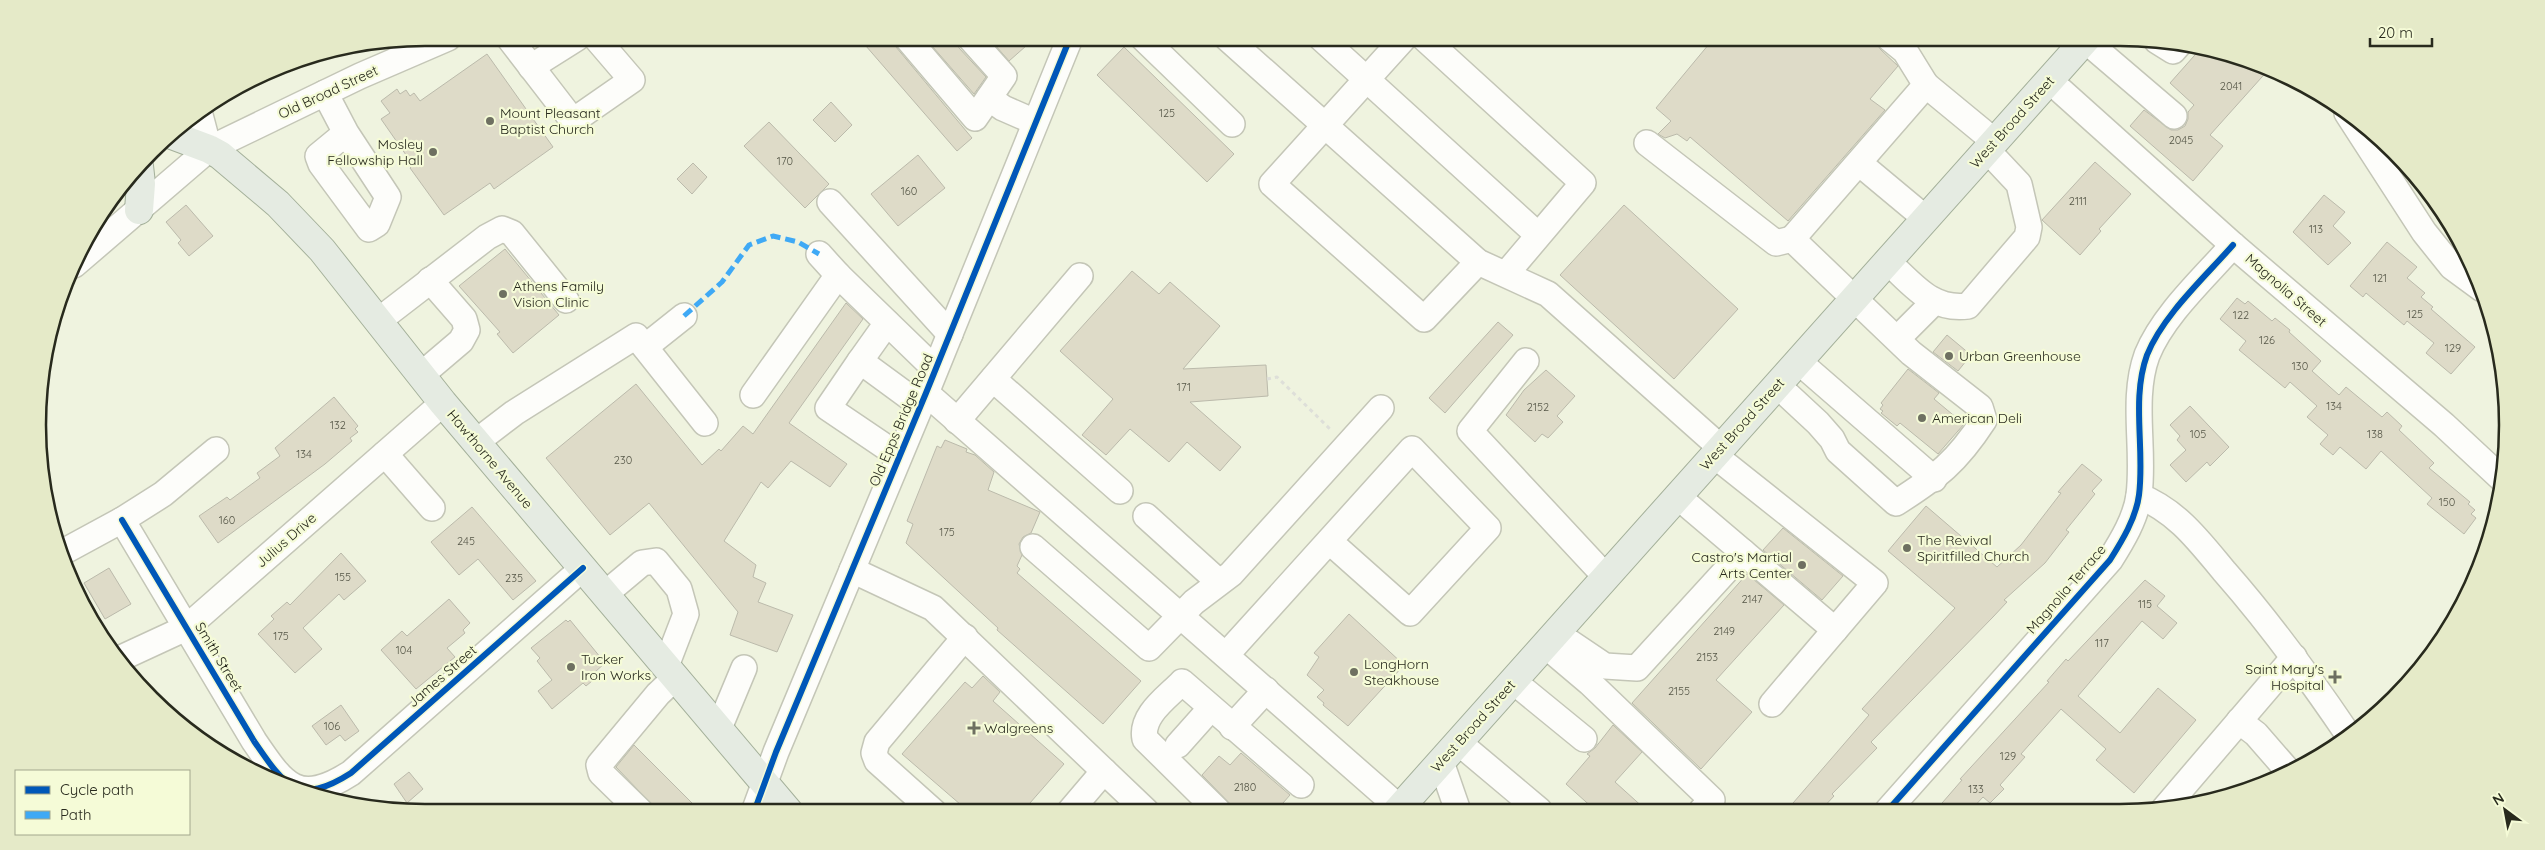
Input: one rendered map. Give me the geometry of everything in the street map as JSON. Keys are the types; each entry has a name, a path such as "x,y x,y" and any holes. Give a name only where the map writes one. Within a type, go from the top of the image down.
{"main road":[{"name":"West Broad Street","path":"1405,804 1458,742 1718,452 1924,218 2080,46"},
{"name":"Hawthorne Avenue","path":"178,137 209,149 254,183 290,217 349,282 443,403 782,804"},
{"path":"139,210 140,175"}],"street":[{"path":"515,46 573,122 632,80 603,46"},
{"path":"531,67 564,46"},
{"path":"914,46 976,118 1004,76 977,46"},
{"name":"Old Epps Bridge Road","path":"757,804 1067,46"},
{"path":"1151,46 1232,124"},
{"path":"1236,46 1478,262 1548,294 1718,452 1875,583 1772,704"},
{"path":"1330,46 1538,235"},
{"path":"1397,46 1272,184 1424,319 1478,262"},
{"path":"1433,46 1582,183 1506,274"},
{"path":"1887,261 1934,302 1953,308 1968,306 2027,237 2029,227 2019,184 1990,145 1926,85 1905,51 1899,46"},
{"path":"2094,46 2174,116"},
{"name":"Old Broad Street","path":"86,254 209,149 325,93 409,47"},
{"name":"Magnolia Street","path":"2048,80 2233,245 2444,425 2496,473"},
{"path":"1647,143 1776,243 1792,239 1926,85"},
{"path":"325,93 346,133"},
{"path":"989,98 1003,108 1035,122"},
{"path":"201,120 209,149"},
{"path":"2359,131 2424,232 2452,266 2470,280"},
{"path":"1859,163 1924,218"},
{"path":"830,202 950,334"},
{"path":"378,321 487,237 502,230 512,233 566,300"},
{"path":"1777,385 1818,423 1832,439 1838,451 1896,503 1934,479 1968,444 1984,420 1980,408 1911,353 1898,338 1792,239"},
{"name":"Magnolia Terrace","path":"1893,804 2110,560 2124,537 2139,496 2140,401 2147,357 2165,323 2233,245"},
{"path":"819,254 838,276 935,369"},
{"path":"753,395 838,276"},
{"path":"957,421 1080,276"},
{"path":"421,375 460,341 467,330 464,319 430,280"},
{"path":"1898,338 1934,302"},
{"path":"645,347 684,316"},
{"path":"887,323 828,408 899,456"},
{"path":"476,442 514,414 636,336 705,424"},
{"path":"860,361 957,421 1179,616 1226,654 1393,804"},
{"path":"1526,361 1470,431 1606,576"},
{"path":"1798,361 1934,479"},
{"path":"993,379 1120,492"},
{"name":"Julius Drive","path":"125,657 186,628 443,403"},
{"path":"1033,547 1149,648 1179,616 1231,574 1381,408"},
{"path":"1226,654 1412,449 1488,528 1410,613 1329,541"},
{"path":"67,550 122,520 170,489 216,450"},
{"path":"385,454 432,508"},
{"path":"1677,496 1835,630"},
{"path":"2139,496 2157,503 2174,515 2189,530 2245,595 2294,657 2345,729"},
{"path":"1146,516 1219,582"},
{"name":"Smith Street","path":"122,520 269,762 281,775"},
{"path":"1550,639 1604,666 1637,668 1743,552"},
{"path":"605,594 642,564 656,560 679,589 686,614 671,672 658,694 599,765 601,773 633,804"},
{"name":"James Street","path":"319,789 327,787 351,773 583,568"},
{"path":"852,570 933,608 1139,804"},
{"path":"925,804 877,761 874,753 877,742 965,637"},
{"path":"1550,639 1590,683 1712,800 1708,804"},
{"path":"2171,801 2294,657"},
{"path":"719,728 744,668"},
{"path":"1513,681 1584,739"},
{"path":"1211,804 1145,739 1143,730 1149,716 1182,682 1301,785"},
{"path":"1232,727 1266,690"},
{"path":"1178,745 1212,708"},
{"path":"2239,721 2256,734 2284,767"},
{"path":"1458,742 1532,804"},
{"path":"1441,762 1456,804"},
{"path":"1076,804 1104,771"}],"path":[{"path":"1267,379 1277,377 1347,445"}],"building":[{"path":"866,46 896,46 972,138 957,151"},
{"path":"932,46 958,46 986,77 974,94"},
{"path":"996,46 1026,46 1009,61"},
{"path":"1707,46 1879,46 1898,66 1870,99 1885,110 1788,221 1690,137 1687,141 1677,134 1665,138 1658,134 1671,121 1656,108"},
{"path":"1124,47 1234,154 1207,182 1097,75"},
{"path":"487,54 553,147 494,189 490,183 444,215 410,168 413,165 381,119 390,113 381,101 397,89 400,94 406,90 410,96 414,93 420,101"},
{"path":"2196,54 2242,66 2264,75 2210,135 2223,146 2193,181 2130,126 2144,110 2171,130 2178,130 2185,126 2188,112 2194,105 2170,83"},
{"path":"831,102 852,125 835,142 813,120"},
{"path":"769,122 829,184 805,208 744,146"},
{"path":"918,155 945,188 898,226 871,194"},
{"path":"2095,162 2131,194 2099,229 2101,231 2080,255 2042,220"},
{"path":"693,163 707,177 692,194 677,179"},
{"path":"2324,195 2345,212 2333,226 2351,243 2328,265 2293,232"},
{"path":"186,205 213,236 189,256 178,243 181,240 166,222"},
{"path":"1624,205 1738,309 1674,379 1560,275"},
{"path":"2387,242 2417,267 2407,278 2425,293 2421,297 2433,307 2431,309 2475,347 2451,374 2426,353 2434,343 2407,321 2404,325 2366,293 2363,297 2350,286"},
{"name":"Athens Family Vision Clinic","path":"505,249 559,315 513,353 497,334 500,332 459,286"},
{"path":"1132,271 1159,294 1170,282 1220,326 1183,369 1266,365 1268,396 1190,402 1241,447 1220,471 1187,442 1169,462 1130,429 1106,455 1082,435 1113,399 1060,351"},
{"path":"2237,298 2245,304 2248,301 2272,321 2275,318 2290,330 2289,332 2321,361 2312,371 2339,395 2346,387 2382,417 2387,412 2402,426 2399,430 2434,463 2429,468 2470,502 2468,504 2475,510 2471,514 2476,518 2464,534 2427,504 2432,498 2381,451 2366,469 2340,447 2333,455 2320,444 2328,435 2307,417 2317,406 2290,382 2285,388 2239,350 2246,341 2220,319"},
{"path":"846,303 863,319 789,423 847,464 830,487 791,461 768,488 761,482 724,541 756,565 753,577 766,583 758,602 793,615 777,652 730,635 738,612 649,503 610,535 546,458 636,384 702,465 719,449 721,451 743,426 753,434"},
{"path":"1498,322 1513,335 1445,413 1429,398"},
{"name":"Urban Greenhouse","path":"1947,335 1971,355 1958,371 1933,352"},
{"name":"American Deli","path":"1908,369 1939,393 1934,399 1964,424 1938,454 1900,423 1897,426 1881,413 1883,411 1880,409 1883,405 1881,403"},
{"path":"1546,370 1575,396 1557,416 1563,422 1548,438 1542,434 1535,442 1506,415 1524,390"},
{"path":"334,397 358,426 355,429 358,432 350,438 352,441 325,464 218,543 199,516 227,497 230,500 260,478 257,473 280,456 275,448"},
{"path":"2190,406 2229,447 2210,466 2207,462 2186,482 2170,465 2186,450 2177,440 2180,436 2170,425"},
{"path":"945,440 967,449 966,452 975,455 994,472 988,490 1040,512 1031,533 1023,537 1019,544 1022,555 1017,566 1020,569 1017,573 1141,681 1103,724 997,630 998,628 906,543 913,524 907,521 937,446 941,448"},
{"path":"2082,464 2102,480 2092,491 2095,494 2066,530 2069,532 2045,563 2004,600 2007,602 1871,742 1877,748 1832,794 1834,796 1827,804 1792,804 1869,715 1862,709 1955,608 1888,551 1926,506 1997,567 2021,545 2061,493 2058,492"},
{"path":"472,507 536,581 513,600 478,559 459,575 431,542"},
{"name":"Castro's Martial Arts Center","path":"1783,528 1843,576 1822,600 1763,550"},
{"path":"341,553 366,581 344,600 339,594 303,628 322,649 295,673 258,634 274,619 271,616 287,602 290,605"},
{"path":"109,568 131,604 105,619 84,583"},
{"path":"1747,574 1784,605 1716,680 1752,712 1701,769 1632,703"},
{"path":"2145,580 2165,596 2157,606 2177,623 2163,639 2142,621 2078,696 2120,733 2158,688 2196,720 2134,793 2096,760 2106,749 2061,709 2021,754 2025,757 2000,785 2004,789 1990,803 1983,797 1977,804 1941,804 1962,780 1960,779 2049,682 2047,681 2066,659 2068,661"},
{"path":"449,599 470,623 463,630 465,633 447,648 455,657 416,689 381,650 402,631 407,636"},
{"name":"LongHorn Steakhouse","path":"1349,614 1404,665 1348,726 1323,705 1324,703 1317,697 1324,690 1307,675 1319,657 1314,653"},
{"name":"Tucker Iron Works","path":"566,620 568,622 570,620 605,663 595,672 598,676 586,686 583,683 552,709 538,691 552,680 537,661 540,658 531,648"},
{"name":"Walgreens","path":"983,676 1000,692 993,701 1064,764 1029,804 960,804 902,754 965,682 972,688"},
{"path":"341,705 359,731 345,741 340,735 326,745 312,726"},
{"path":"1613,725 1642,752 1615,782 1639,804 1588,804 1566,784 1590,756 1587,754 1595,748"},
{"path":"634,745 693,804 651,804 616,767"},
{"path":"1241,753 1290,795 1282,804 1230,804 1202,775 1219,756 1230,765"},
{"path":"409,772 423,789 407,803 394,784"}],"marked path":[{"path":"684,316 722,282 749,245 773,236 798,242 819,254"}],"cycle path":[{"path":"757,804 776,752 926,393 1067,46"},
{"path":"1893,804 2115,553 2132,521 2139,495 2141,460 2140,389 2147,355 2163,325 2233,245"},
{"path":"122,520 254,741 280,775"},
{"path":"319,789 351,773 583,568"}],"place":[{"name":"Mount Pleasant Baptist Church","path":"490,121"},
{"name":"Mosley Fellowship Hall","path":"433,152"},
{"name":"Athens Family Vision Clinic","path":"503,294"},
{"name":"Urban Greenhouse","path":"1949,356"},
{"name":"American Deli","path":"1922,418"},
{"name":"The Revival Spiritfilled Church","path":"1907,548"},
{"name":"Castro's Martial Arts Center","path":"1802,565"},
{"name":"Tucker Iron Works","path":"571,667"},
{"name":"LongHorn Steakhouse","path":"1354,672"},
{"name":"Saint Mary's Hospital","path":"2335,677"},
{"name":"Walgreens","path":"974,728"}]}
